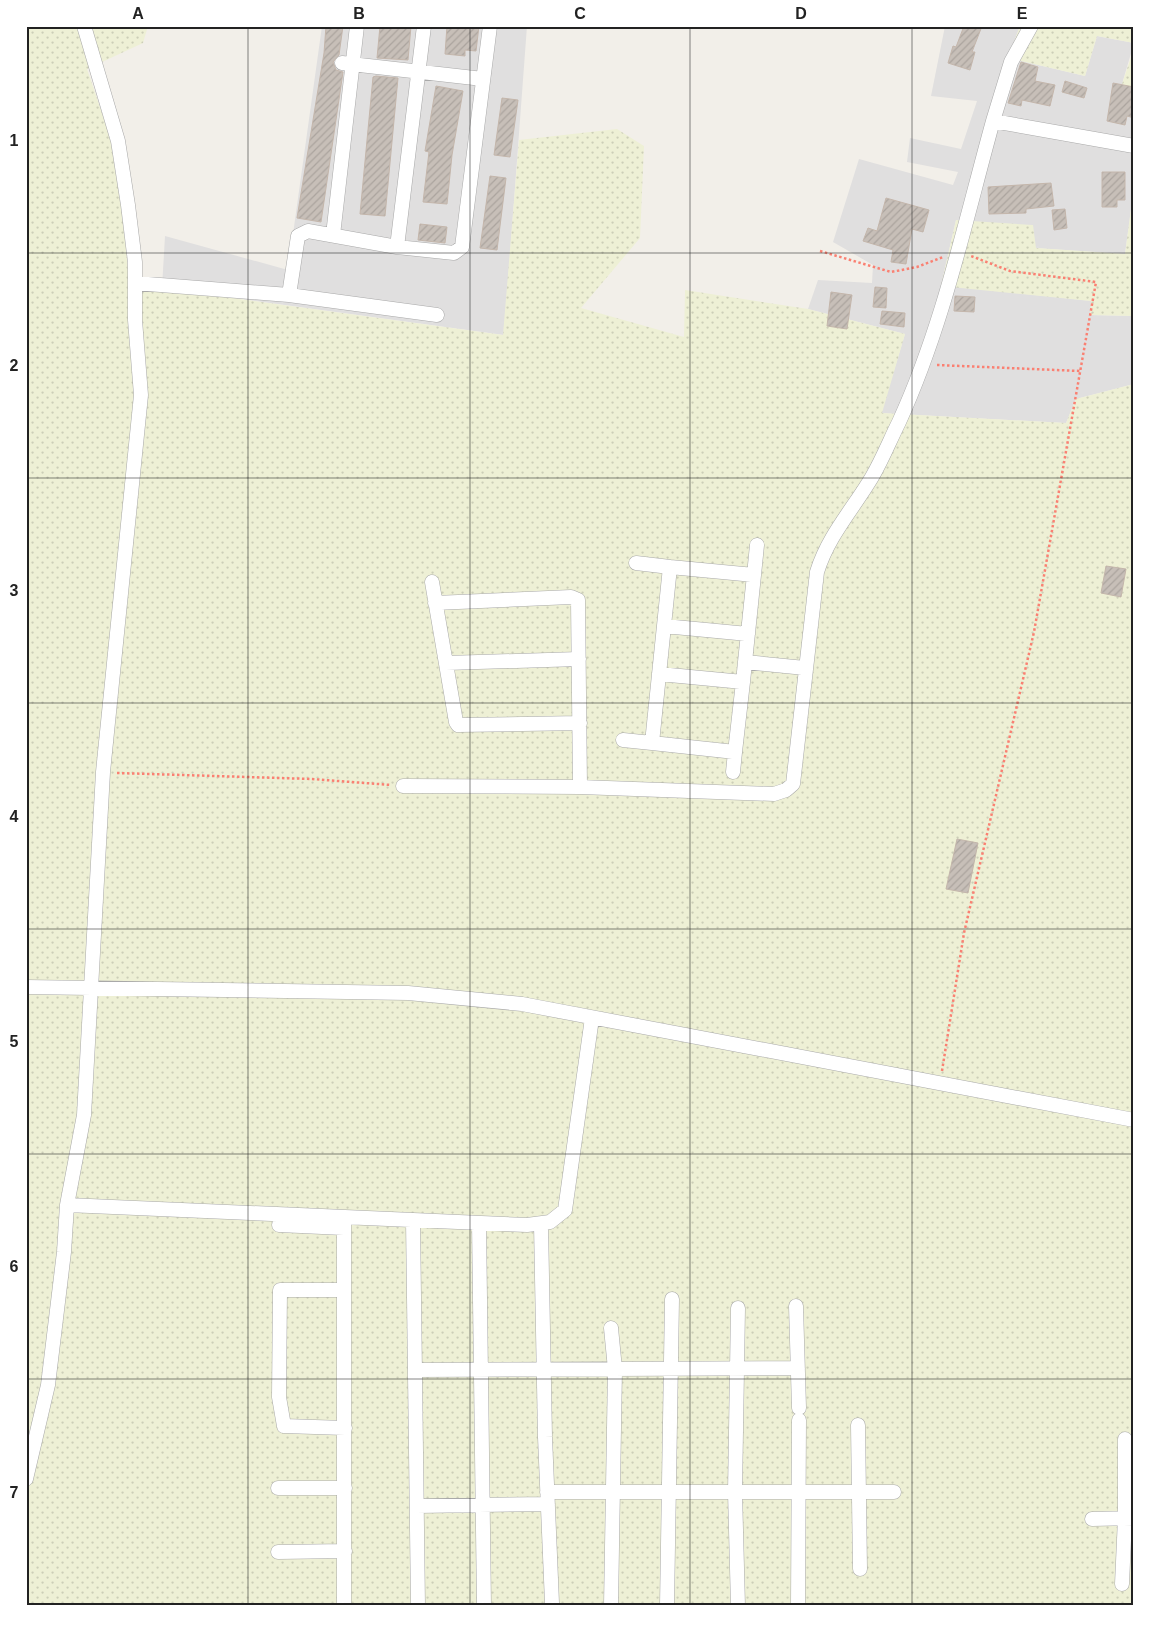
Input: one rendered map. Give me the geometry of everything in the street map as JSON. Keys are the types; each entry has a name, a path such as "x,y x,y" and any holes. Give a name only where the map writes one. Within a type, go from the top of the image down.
{"street":[{"path":"26,1479 48,1385 64,1252 67,1205 84,1114 103,772 141,395 135,320 135,262 128,205 118,141 84,26"},
{"path":"333,235 348,63 357,26"},
{"path":"397,247 424,26"},
{"path":"288,295 298,236 308,231 397,247 454,253 462,247 490,26"},
{"path":"403,786 580,787 774,794 786,790 793,784 805,668 818,572 822,557 829,541 872,476 899,421 947,291 1011,62 1031,26"},
{"path":"348,63 483,78"},
{"path":"993,121 1134,146"},
{"path":"135,282 288,295 437,315"},
{"path":"733,772 757,545"},
{"path":"636,563 754,575"},
{"path":"652,743 670,567"},
{"path":"432,582 456,722 461,726 580,723"},
{"path":"435,603 574,598 579,602 580,787"},
{"path":"664,626 748,634"},
{"path":"446,663 579,659"},
{"path":"745,662 805,668"},
{"path":"659,674 743,682"},
{"path":"623,740 735,752"},
{"path":"26,987 408,993 522,1004 706,1038 830,1064 940,1082 1134,1120"},
{"path":"279,1225 413,1220 541,1224 558,1218 565,1210 592,1018"},
{"path":"67,1205 344,1222"},
{"path":"413,1220 418,1606"},
{"path":"344,1222 344,1606"},
{"path":"479,1222 484,1606"},
{"path":"541,1224 547,1498 552,1603"},
{"path":"344,1290 280,1290 279,1397 284,1426 345,1428"},
{"path":"668,1606 672,1299"},
{"path":"796,1306 799,1414 798,1606"},
{"path":"738,1308 735,1492 738,1606"},
{"path":"611,1328 615,1369 611,1606"},
{"path":"416,1370 798,1368"},
{"path":"858,1426 860,1569"},
{"path":"1122,1584 1130,1518 1125,1439"},
{"path":"278,1488 345,1488"},
{"path":"417,1506 483,1506 612,1492 894,1492"},
{"path":"1092,1519 1130,1518"},
{"path":"278,1552 345,1551"}],"path":[{"path":"820,252 891,272 918,267 959,251 1010,271 1096,282 1034,632 964,933 940,1082"},
{"path":"921,364 1080,371"},
{"path":"103,772 312,779 403,786"}],"shaded area":[{"path":"322,26 527,26 504,335 162,288 165,236 288,270"},
{"path":"945,26 1020,26 1008,58 1085,76 1097,36 1134,43 1122,84 1134,89 1134,187 1125,254 1035,248 956,220 941,285 1092,301 1090,315 1134,316 1134,384 1076,399 1066,423 881,413 905,334 808,309 818,280 872,283 873,265 833,242 859,159 953,185 958,172 907,162 910,138 961,149 977,101 931,96"}],"green space":[{"path":"26,26 148,26 143,43 87,69 119,163 129,284 503,335 519,140 617,129 644,146 640,238 581,308 684,337 685,290 808,309 905,334 882,413 1066,423 1076,399 1134,384 1134,1606 26,1606"},
{"path":"1020,26 1134,26 1134,43 1097,36 1085,76 1008,58"},
{"path":"1134,48 1134,89 1122,84"},
{"path":"1134,187 1134,316 1090,315 1091,301 941,286 956,220 1033,225 1036,248 1125,254"}],"building":[{"path":"326,26 343,26 339,55 333,62 336,70 343,72 321,222 297,218 324,53"},
{"path":"380,26 411,26 408,60 377,58"},
{"path":"447,26 479,26 476,51 465,50 465,56 445,54"},
{"path":"964,26 982,26 972,52 975,52 970,70 948,63 953,46 956,47"},
{"path":"1021,62 1038,67 1035,81 1055,85 1050,106 1022,100 1021,106 1008,103"},
{"path":"373,77 398,78 385,216 360,214"},
{"path":"1065,81 1087,88 1084,98 1062,92"},
{"path":"1113,83 1134,87 1131,99 1134,99 1134,118 1127,116 1125,125 1107,121"},
{"path":"436,86 463,91 452,155 447,204 423,202 429,152 425,151"},
{"path":"502,98 518,100 510,157 494,155"},
{"path":"1102,172 1125,172 1125,200 1117,200 1117,207 1102,207"},
{"path":"490,176 506,178 497,250 480,248"},
{"path":"1051,183 1054,206 1026,209 1026,213 989,214 988,187"},
{"path":"886,198 929,210 923,232 912,229 906,264 891,262 893,250 863,241 868,228 877,231"},
{"path":"1065,209 1067,228 1054,230 1052,210"},
{"path":"420,224 447,227 445,243 418,240"},
{"path":"875,287 887,288 886,308 873,307"},
{"path":"831,292 852,295 847,329 827,326"},
{"path":"955,296 975,297 974,312 954,311"},
{"path":"882,311 905,313 904,327 880,324"},
{"path":"1106,566 1126,569 1121,597 1101,593"},
{"path":"957,839 978,843 968,893 946,889"}]}
